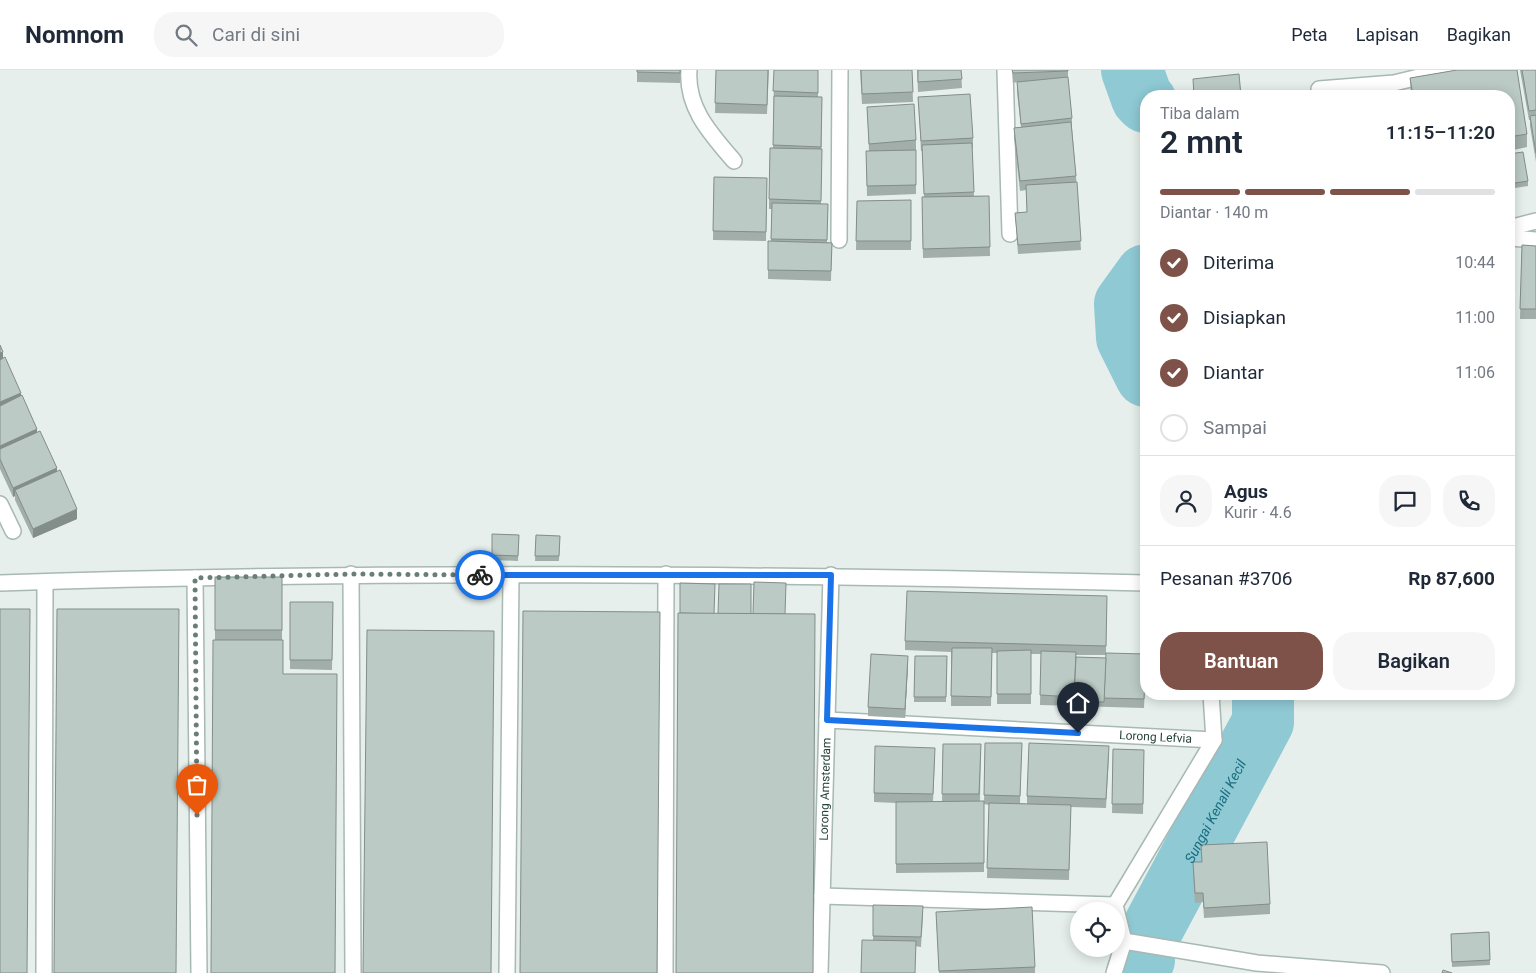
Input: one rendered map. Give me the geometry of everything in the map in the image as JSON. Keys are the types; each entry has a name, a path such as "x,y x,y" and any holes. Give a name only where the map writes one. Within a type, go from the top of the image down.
{"street":[{"path":"688,70 688,80 694,106 706,128 734,161"},
{"path":"839,240 840,70"},
{"path":"1005,70 1010,234"},
{"path":"1319,90 1394,90 1448,70"},
{"path":"1515,226 1536,221"},
{"path":"1515,238 1536,240"},
{"path":"0,504 13,531"},
{"path":"351,574 353,973"},
{"path":"0,583 351,574 666,574 831,575 1140,584"},
{"path":"665,973 666,574"},
{"path":"507,973 511,575"},
{"name":"Lorong Amsterdam","path":"820,973 831,575"},
{"path":"195,578 199,973"},
{"path":"44,973 45,582"},
{"path":"1117,902 1214,740 1211,700"},
{"name":"Lorong Lefvia","path":"827,720 1214,740"},
{"path":"822,896 1070,904"},
{"path":"1125,941 1256,968 1382,973"},
{"path":"1114,973 1119,957"}],"building":[{"path":"637,70 680,70 680,73 637,72"},
{"path":"716,70 768,70 767,105 715,103"},
{"path":"774,70 818,70 818,93 773,91"},
{"path":"861,70 912,70 913,92 862,94"},
{"path":"918,70 961,70 962,79 918,82"},
{"path":"1012,70 1068,70 1068,71 1013,73"},
{"path":"1457,70 1517,70 1527,134 1515,136 1515,90 1412,90 1410,78"},
{"path":"1522,70 1536,70 1536,110 1529,111"},
{"path":"1239,74 1240,90 1194,90 1193,79"},
{"path":"1068,77 1072,118 1021,124 1017,82"},
{"path":"970,94 973,138 921,141 918,97"},
{"path":"774,96 822,97 821,147 773,145"},
{"path":"914,104 916,140 869,144 867,107"},
{"path":"1536,115 1536,153 1530,116"},
{"path":"1071,122 1076,176 1020,181 1014,128"},
{"path":"972,143 974,192 924,194 922,145"},
{"path":"770,148 822,149 821,201 769,199"},
{"path":"916,150 916,185 867,186 866,151"},
{"path":"1523,152 1528,181 1515,183 1515,153"},
{"path":"714,177 767,178 766,232 713,231"},
{"path":"1077,182 1081,241 1018,245 1015,213 1027,212 1026,185"},
{"path":"989,196 990,247 923,249 922,197"},
{"path":"911,200 911,241 856,241 857,201"},
{"path":"772,203 828,204 827,240 771,239"},
{"path":"768,241 832,243 831,271 768,270"},
{"path":"1522,245 1536,246 1536,309 1520,309"},
{"path":"5,357 21,393 0,402 0,360"},
{"path":"22,395 37,429 0,446 0,406"},
{"path":"40,431 57,468 13,488 0,459 0,449"},
{"path":"60,470 77,509 33,529 15,490"},
{"path":"492,534 519,535 518,556 492,555"},
{"path":"536,535 560,536 559,556 535,556"},
{"path":"215,577 282,577 282,630 215,630"},
{"path":"754,582 786,583 785,614 753,614"},
{"path":"680,583 715,584 714,614 680,613"},
{"path":"719,584 751,584 751,614 718,614"},
{"path":"907,591 1107,596 1106,646 905,641"},
{"path":"290,602 333,602 332,660 290,660"},
{"path":"0,609 30,609 27,973 0,973"},
{"path":"57,609 179,609 176,973 54,973"},
{"path":"523,611 660,612 657,973 520,973"},
{"path":"678,613 815,614 813,973 676,973"},
{"path":"367,630 494,631 491,973 363,973"},
{"path":"213,640 283,640 283,674 337,674 335,973 211,973"},
{"path":"952,648 992,648 991,697 951,696"},
{"path":"1031,650 1031,694 997,694 997,651"},
{"path":"1041,651 1076,652 1074,697 1040,695"},
{"path":"1106,653 1140,654 1140,699 1104,698"},
{"path":"871,654 908,656 905,709 868,707"},
{"path":"915,656 947,656 946,697 914,697"},
{"path":"1076,657 1106,658 1104,702 1074,701"},
{"path":"985,743 1022,743 1020,796 984,795"},
{"path":"1029,743 1109,746 1106,799 1027,796"},
{"path":"943,744 981,744 979,794 942,794"},
{"path":"875,746 935,748 933,794 874,793"},
{"path":"1113,749 1144,750 1143,804 1112,804"},
{"path":"984,801 984,863 896,864 896,802"},
{"path":"989,803 1071,805 1069,870 987,868"},
{"path":"1267,842 1270,904 1204,908 1203,893 1195,893 1193,862 1202,862 1201,845"},
{"path":"873,905 923,906 921,937 873,936"},
{"path":"1032,907 1035,967 939,971 936,912"},
{"path":"1489,932 1490,960 1452,962 1451,934"},
{"path":"862,940 916,941 915,973 861,973"}],"waterway":[{"name":"Sungai Kenali Kecil","path":"1132,70 1140,92"},
{"name":"Sungai Kenali Kecil","path":"1140,283 1125,304 1127,338 1140,364"},
{"name":"Sungai Kenali Kecil","path":"1154,926 1263,722 1263,700"},
{"name":"Sungai Kenali Kecil","path":"1137,973 1144,960"}],"way so far":[{"path":"197,815 195,578 351,574 480,575"}],"route":[{"path":"480,575 831,575 827,720 1078,733"}]}
